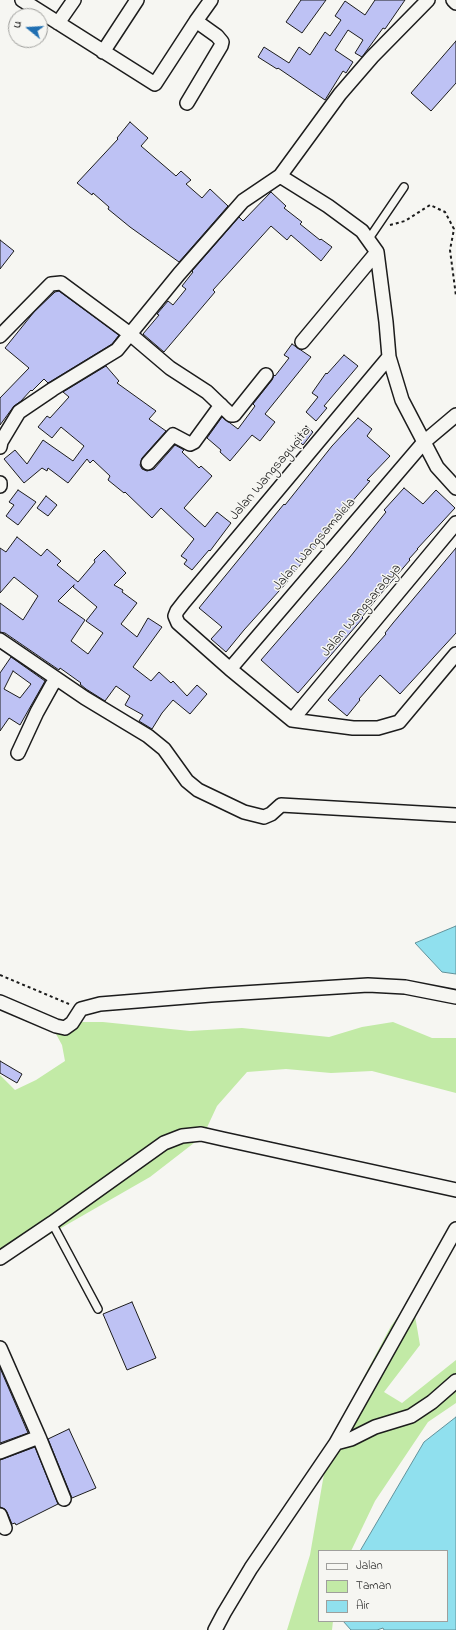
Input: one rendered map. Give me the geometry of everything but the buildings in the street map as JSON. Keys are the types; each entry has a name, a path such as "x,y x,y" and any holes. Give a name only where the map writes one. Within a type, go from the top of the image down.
{"street":[{"path":"22,0 155,84 211,0"},
{"path":"58,23 74,0"},
{"path":"103,52 137,0"},
{"path":"0,448 1,442 19,412 53,389 117,350 179,274 243,201 284,179 340,94 372,56 428,0"},
{"path":"453,0 456,3"},
{"path":"187,103 222,42 217,36 196,21"},
{"path":"284,179 328,206 362,231 372,235 377,252 386,322 388,358 402,400 438,467 456,488"},
{"path":"302,342 377,252"},
{"path":"0,336 51,284 61,282 130,334 170,368 207,392 231,415 234,415 266,375"},
{"name":"Jalan Wangsagupita","path":"230,669 178,623 175,616 177,611 388,358"},
{"path":"148,464 173,435 190,444 194,442 221,405"},
{"name":"Jalan Wangsamalela","path":"230,669 424,442 456,415"},
{"name":"Jalan Wangsaradya","path":"292,720 456,524"},
{"path":"0,640 85,698 148,736 164,750 187,781 198,790 244,812 264,817 271,814 281,805 456,815"},
{"path":"230,669 292,720 353,728 378,728 399,722 456,654"},
{"path":"18,753 37,712 57,679"},
{"path":"0,1002 56,1026 65,1028 72,1023 80,1009 100,1004 368,985 405,987 456,997"},
{"path":"0,1258 52,1224 164,1143 182,1136 201,1134 456,1190"},
{"path":"215,1630 251,1568 336,1443 456,1229"},
{"path":"0,1348 40,1437 64,1499"},
{"path":"336,1443 351,1439 375,1427 411,1416 432,1402 456,1381"},
{"path":"0,1452 40,1437"},
{"path":"0,1515 5,1528"}],"lane":[{"path":"372,235 404,187"},
{"path":"52,1224 98,1309"}],"path":[{"path":"372,235 404,221 430,205 444,212 454,229 450,250 456,296"},
{"path":"0,975 80,1009"}],"green space":[{"path":"71,1022 103,1022 190,1031 242,1028 329,1037 362,1027 393,1022 432,1038 456,1038 456,1093 372,1071 331,1073 286,1069 247,1072 217,1106 203,1136 150,1177 0,1263 0,1075 15,1090 36,1080 65,1061 62,1045 56,1034"},
{"path":"412,1298 420,1345 384,1392 402,1403 456,1360 456,1403 428,1422 375,1501 351,1550 318,1550 318,1622 333,1622 332,1630 287,1630 310,1555 325,1468 352,1425 360,1384 391,1326"}],"water":[{"path":"456,926 456,974 442,972 415,943"},
{"path":"456,1417 456,1630 384,1630 383,1628 377,1630 351,1630 344,1622 448,1622 448,1550 361,1550 424,1442"}]}
